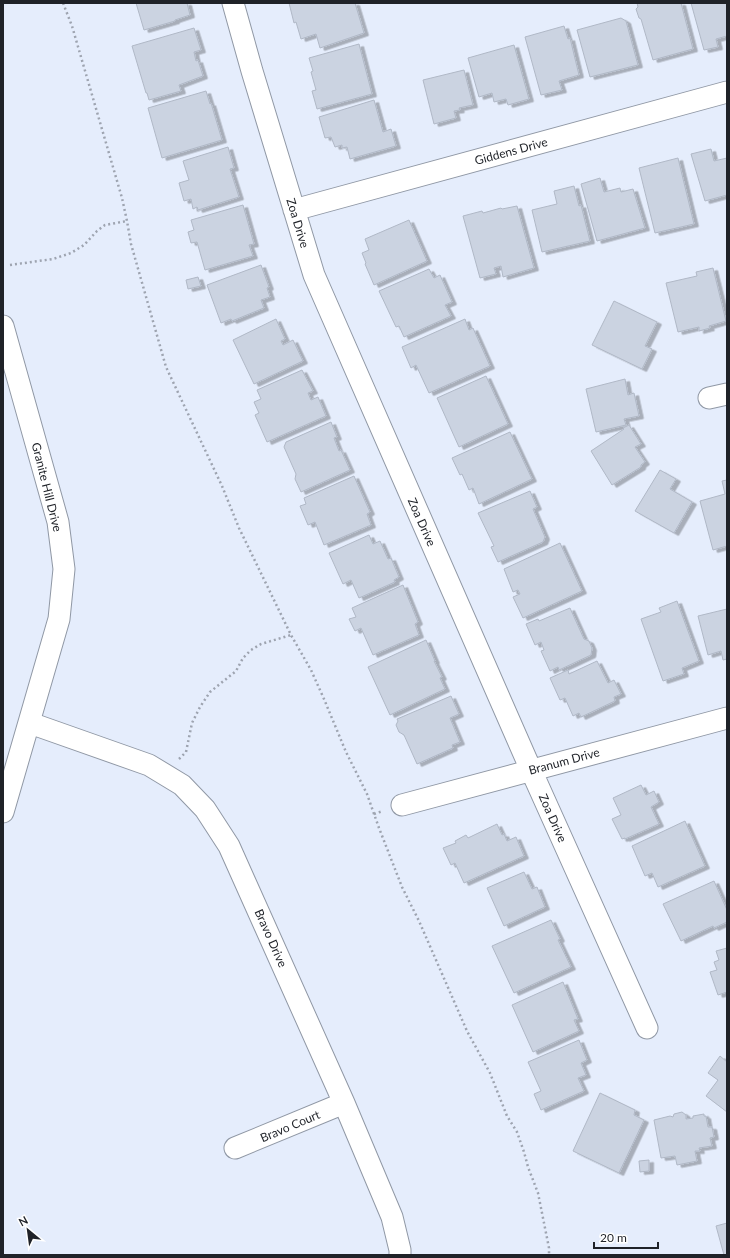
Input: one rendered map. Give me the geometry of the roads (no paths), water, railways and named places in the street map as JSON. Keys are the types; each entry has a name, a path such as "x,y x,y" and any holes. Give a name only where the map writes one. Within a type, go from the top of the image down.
{"street":[{"name":"Zoa Drive","path":"233,3 314,275 647,1028"},
{"name":"Giddens Drive","path":"294,210 727,92"},
{"name":"Granite Hill Drive","path":"3,326 58,522 64,569 59,619 3,812"},
{"name":"Branum Drive","path":"402,805 727,718"},
{"name":"Bravo Drive","path":"30,723 149,764 182,785 205,809 229,846 344,1103 392,1217 400,1255"},
{"name":"Bravo Court","path":"236,1148 344,1103"}]}
